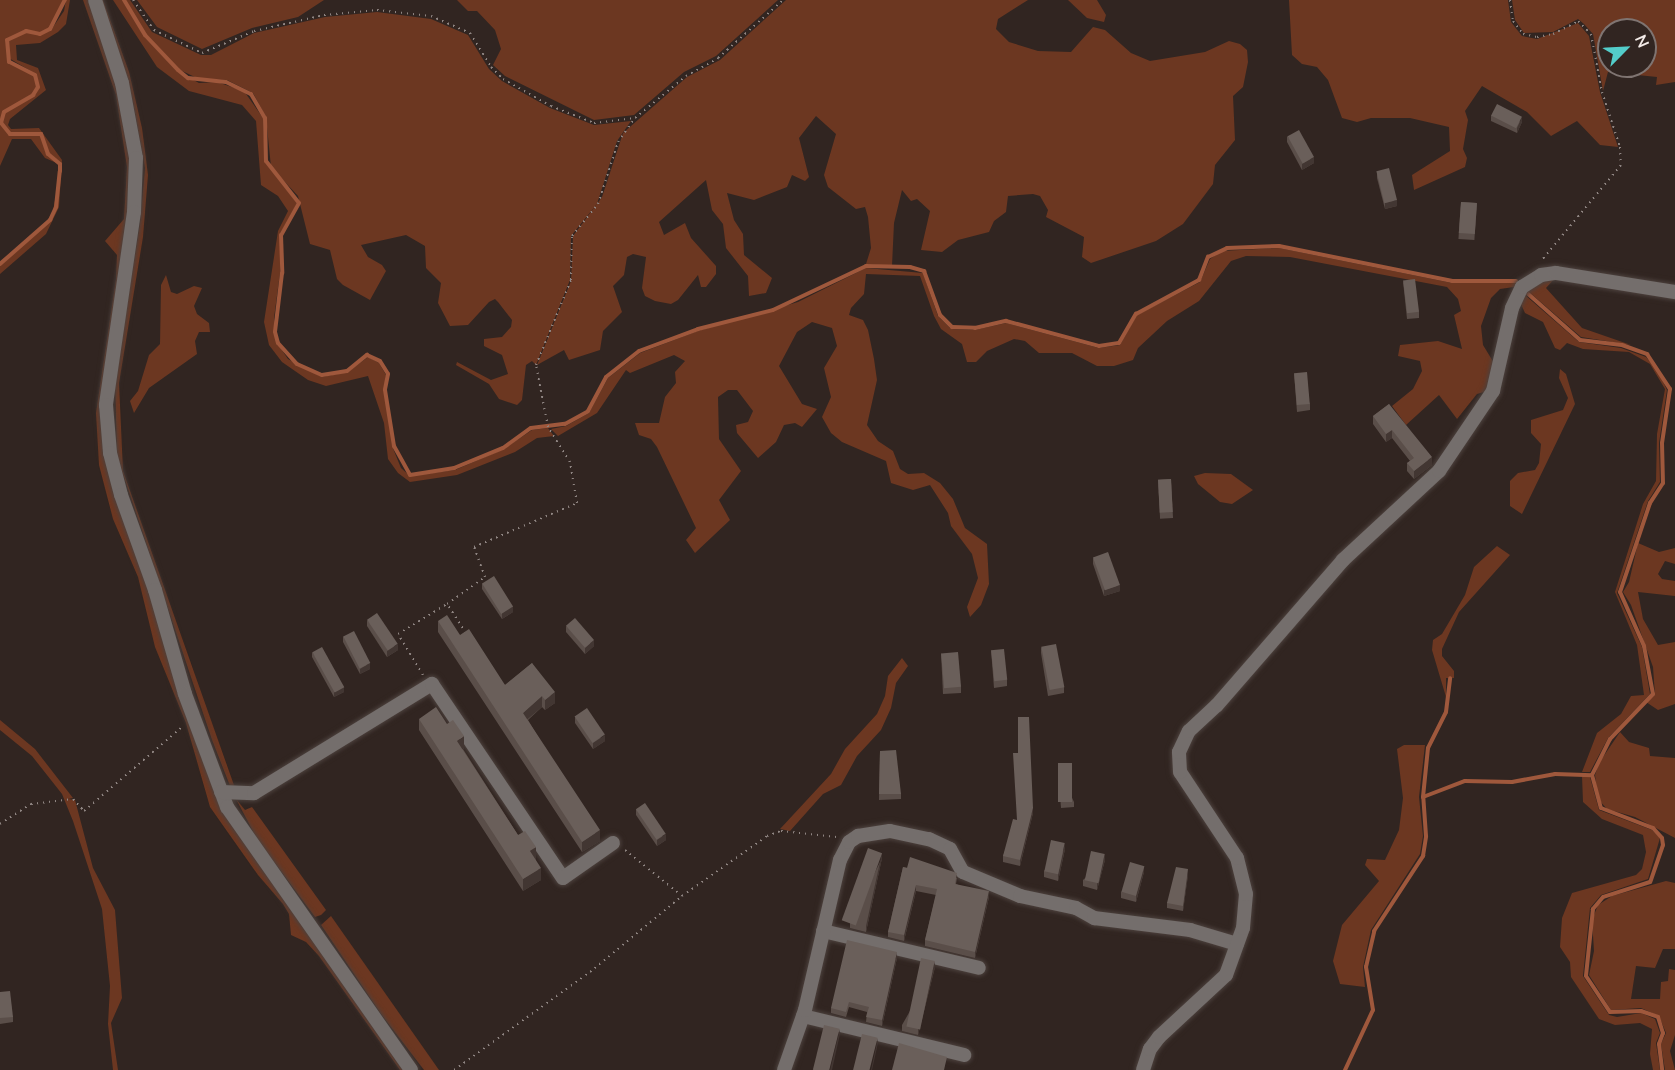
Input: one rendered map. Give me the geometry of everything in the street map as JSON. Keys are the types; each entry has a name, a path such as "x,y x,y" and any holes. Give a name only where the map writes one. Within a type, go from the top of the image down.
{"street":[{"path":"95,0 122,83 136,158 134,212 108,377 110,453 194,718 234,821 411,1070"},
{"path":"1143,1070 1150,1049 1159,1037 1226,975 1237,944 1246,894 1237,858 1183,778 1178,760 1183,741 1343,560 1439,471 1493,391 1512,308 1522,287 1541,274 1556,273 1675,292"},
{"path":"221,792 254,793 425,685 432,684 563,878 613,843"},
{"path":"784,1070 803,1016 840,860 849,842 858,836 890,831 929,839 950,849 963,872 1020,896 1076,908 1094,918 1190,930 1237,944"},
{"path":"823,931 979,968"},
{"path":"803,1016 964,1055"}],"path":[{"path":"133,0 154,30 202,53 254,31 324,15 377,10 431,16 470,33 490,68 551,106 594,123 635,118"},
{"path":"425,685 423,674 398,634 447,604 484,577 474,547 577,503 570,462 548,427 536,365 571,280 572,236 598,204 618,142 635,118 686,75 718,58 783,0"},
{"path":"1510,0 1513,21 1523,34 1537,37 1553,34 1578,21 1591,34 1602,92 1620,147 1621,165 1542,260 1531,281"},
{"path":"447,604 470,637"},
{"path":"0,824 31,804 73,799 84,811 194,718"},
{"path":"454,1070 590,972 682,896 774,833 825,838 858,836"},
{"path":"613,843 682,896"}],"shaded area":[{"path":"0,0 64,0 49,28 39,33 25,30 7,40 8,62 34,75 37,87 32,94 4,111 0,123"},
{"path":"66,0 70,0 66,24 58,32 40,43 16,45 17,60 38,68 46,90 10,119 8,125 11,129 39,128 62,160 59,207 46,234 0,274 0,266 51,220 61,171 61,163 49,153 42,134 11,133 2,123 5,113 33,96 38,87 36,74 7,57 8,41 26,32 40,35 51,30 64,11"},
{"path":"83,0 92,0 116,76 133,160 105,452 210,772 407,1070 400,1070 319,956 306,942 291,935 289,914 283,904 258,875 210,807 186,723 155,647 138,577 113,519 99,465 96,413 116,279 117,255 105,241 124,219 127,167 116,95"},
{"path":"100,0 103,0 129,72 142,128 148,175 143,237 119,383 123,471 235,788 230,786 212,740 117,456 115,383 140,223 145,168 133,102"},
{"path":"113,0 122,0 144,36 177,71 199,83 217,82 244,91 263,118 265,162 297,203 280,234 280,273 274,318 277,343 288,359 322,377 348,372 368,357 379,363 386,375 384,390 391,418 392,446 401,468 410,476 455,470 504,449 532,430 548,428 554,436 537,438 515,452 457,475 410,482 398,473 388,459 384,423 368,376 326,386 308,380 282,362 269,345 264,322 278,231 288,211 278,196 261,185 256,121 242,105 189,91 157,67"},
{"path":"125,0 130,0 152,32 201,55 211,55 254,33 325,17 377,12 431,19 468,35 489,69 502,81 550,108 594,125 631,121 617,141 597,204 571,236 570,280 536,365 532,361 526,365 522,400 517,405 499,399 489,384 456,365 457,362 491,380 508,374 502,355 484,346 484,339 502,337 511,327 512,320 498,302 495,299 489,302 468,325 450,326 438,303 441,283 426,268 425,246 406,235 361,245 368,257 382,265 386,271 370,300 343,285 337,279 330,250 310,244 298,196 271,167 266,117 253,93 227,80 199,79 178,69 146,34"},
{"path":"137,0 324,0 298,17 252,28 202,49 157,27"},
{"path":"457,0 778,0 716,56 684,72 634,115 594,120 505,76 493,65 501,49 495,30 477,11 468,11"},
{"path":"786,0 1028,0 998,19 996,29 1009,42 1038,51 1071,52 1093,27 1105,30 1131,53 1150,61 1205,52 1229,41 1240,44 1247,50 1248,62 1243,87 1233,96 1235,140 1215,165 1213,184 1183,224 1156,241 1091,263 1082,257 1084,237 1046,217 1048,210 1040,196 1033,194 1008,196 1006,212 994,221 989,232 958,240 942,252 921,250 930,211 917,199 911,201 902,190 894,223 892,266 866,264 871,248 865,207 856,209 828,187 824,175 836,134 816,116 799,138 809,177 805,181 792,175 787,187 754,200 727,193 734,220 743,234 744,255 772,278 766,293 749,296 748,276 726,248 723,224 712,210 706,180 659,222 664,235 685,223 691,238 716,266 716,274 706,287 701,287 698,275 678,300 671,304 655,301 645,296 642,288 646,257 633,254 627,257 624,275 613,286 622,312 603,331 600,350 569,360 564,350 537,365 571,281 573,236 602,197 623,133 687,77 720,60"},
{"path":"1068,0 1097,0 1106,15 1104,22 1087,18"},
{"path":"1289,0 1508,0 1511,22 1522,36 1537,39 1578,23 1589,36 1600,92 1618,147 1600,145 1577,121 1551,136 1527,112 1482,86 1465,111 1468,120 1463,149 1467,158 1465,167 1414,190 1412,175 1450,151 1449,127 1410,118 1371,118 1357,122 1342,118 1328,80 1317,67 1302,64 1292,55"},
{"path":"1512,0 1675,0 1675,82 1656,85 1657,18 1597,18 1597,57 1593,34 1578,19 1553,32 1524,33 1515,20"},
{"path":"1601,78 1606,78 1603,91"},
{"path":"0,123 10,135 40,135 47,154 59,164 45,158 31,139 12,139 0,166"},
{"path":"1279,248 1452,283 1516,282 1521,286 1500,289 1491,298 1481,326 1483,345 1497,368 1491,390 1477,394 1457,419 1439,395 1406,425 1392,406 1413,389 1422,371 1420,361 1398,356 1400,345 1438,341 1462,349 1454,315 1461,311 1458,299 1447,287 1290,257 1246,256 1231,261 1199,301 1167,321 1138,348 1133,360 1114,366 1097,366 1072,353 1039,353 1025,341 1014,339 987,351 976,362 967,362 962,344 941,329 920,276 866,274 864,294 851,308 849,315 863,320 868,330 874,359 877,380 867,425 878,441 893,451 900,469 908,474 924,473 940,483 953,499 965,528 987,544 989,584 981,605 970,617 967,607 978,578 972,554 951,526 948,513 930,485 913,490 891,483 886,461 842,442 831,433 822,417 831,397 824,368 837,346 832,328 812,322 797,332 779,366 802,404 817,409 802,427 795,423 784,425 776,442 758,458 737,433 736,425 748,422 753,411 737,390 728,390 718,397 719,439 741,471 719,500 730,520 695,553 686,540 696,528 657,447 651,439 639,435 635,423 659,423 665,397 676,383 675,372 685,361 674,355 630,373 626,370 597,413 558,436 551,429 566,426 589,413 608,378 640,353 698,331 798,302 866,268 923,273 938,316 951,329 975,330 1006,323 1099,348 1120,345 1137,315 1200,282 1210,259 1221,251"},
{"path":"166,275 171,292 177,294 194,286 202,288 194,306 197,314 209,323 210,332 199,332 195,341 197,354 149,388 134,413 130,401 138,391 149,355 160,344 161,285"},
{"path":"1556,277 1546,288 1582,328 1631,345 1581,337 1528,291 1525,295 1579,342 1621,348 1646,357 1658,371 1667,390 1659,443 1660,482 1648,501 1617,593 1642,647 1650,694 1608,738 1590,772 1582,772 1597,733 1621,714 1631,696 1644,695 1637,645 1615,592 1643,504 1656,481 1657,434 1665,389 1650,364 1629,352 1583,349 1567,343 1560,350 1555,348 1543,322 1525,313 1519,300 1533,284"},
{"path":"1560,369 1566,374 1575,404 1522,514 1510,506 1510,481 1518,473 1535,470 1539,463 1541,444 1531,433 1531,420 1563,410 1568,398 1559,378"},
{"path":"1205,473 1231,474 1253,490 1232,504 1220,502 1198,484 1194,476"},
{"path":"1638,543 1659,552 1675,548 1675,564 1665,561 1658,574 1662,579 1675,581 1675,596 1638,592 1643,619 1658,645 1675,642 1675,704 1658,710 1646,702 1655,695 1653,667 1631,605 1623,592 1629,582"},
{"path":"1497,546 1510,555 1459,612 1442,649 1442,656 1454,671 1454,678 1446,678 1446,697 1432,650 1433,640 1442,634 1465,595 1474,567"},
{"path":"902,658 908,666 896,683 891,708 881,730 857,756 841,785 823,794 790,831 780,829 831,774 845,749 877,714 885,696 888,676"},
{"path":"0,720 35,749 73,798 68,799 75,800 93,868 115,910 122,998 111,1023 118,1070 113,1070 108,1024 110,986 102,909 73,821 62,794 32,756 0,730"},
{"path":"1620,732 1629,742 1649,748 1650,756 1675,758 1675,838 1635,817 1607,809 1598,799 1595,775 1599,763"},
{"path":"1404,745 1425,745 1419,797 1423,836 1420,854 1371,930 1363,967 1365,987 1340,984 1333,961 1342,925 1379,881 1365,865 1367,859 1385,860 1399,830 1403,798 1397,749"},
{"path":"1582,776 1590,777 1599,810 1652,830 1660,838 1648,879 1601,895 1590,908 1583,976 1609,1015 1617,1017 1641,1013 1655,1019 1660,1033 1656,1043 1660,1070 1653,1070 1650,1054 1652,1029 1640,1023 1615,1025 1599,1019 1571,977 1570,962 1560,947 1562,918 1572,893 1636,875 1642,869 1646,852 1643,835 1602,819 1583,802"},
{"path":"236,799 245,810 252,807 326,910 321,915 315,917 257,839"},
{"path":"1666,881 1675,883 1675,949 1663,949 1655,968 1636,966 1631,999 1660,999 1661,982 1668,981 1669,969 1675,970 1675,1035 1670,1051 1675,1070 1665,1070 1661,1044 1666,1033 1659,1016 1641,1008 1611,1010 1589,975 1594,951 1592,920 1598,905 1612,896"},
{"path":"331,916 439,1070 424,1070 381,1014 321,925"}],"building":[{"path":"1497,104 1522,117 1516,128 1491,116"},
{"path":"1299,130 1314,157 1303,163 1288,136"},
{"path":"1389,168 1397,200 1384,203 1376,171"},
{"path":"1461,202 1477,203 1475,234 1459,233"},
{"path":"1415,279 1419,312 1407,313 1403,280"},
{"path":"1307,372 1310,404 1297,405 1294,373"},
{"path":"1389,404 1432,457 1414,471 1407,463 1414,458 1392,430 1386,434 1373,416"},
{"path":"1171,479 1173,512 1160,513 1158,480"},
{"path":"1108,552 1120,585 1105,590 1093,557"},
{"path":"494,576 513,607 501,614 482,583"},
{"path":"377,613 398,644 388,650 367,620"},
{"path":"447,615 460,635 469,629 505,685 532,663 555,692 545,700 542,696 523,713 600,830 582,842 438,621"},
{"path":"575,618 594,640 585,648 566,626"},
{"path":"354,631 370,663 360,669 343,636"},
{"path":"1056,644 1064,687 1050,690 1041,647"},
{"path":"322,647 344,687 335,693 312,652"},
{"path":"1004,649 1007,680 994,681 991,650"},
{"path":"958,652 961,687 944,688 941,653"},
{"path":"436,707 447,724 453,720 464,736 457,741 518,835 525,831 536,847 530,851 541,868 523,879 419,719"},
{"path":"587,708 605,735 592,743 575,716"},
{"path":"1018,717 1029,717 1033,808 1020,860 1003,856 1013,819 1017,820 1013,753 1018,753"},
{"path":"896,750 901,794 879,794 880,751"},
{"path":"1058,763 1072,763 1072,802 1058,802"},
{"path":"645,803 666,834 657,840 636,809"},
{"path":"1051,840 1065,843 1058,874 1044,871"},
{"path":"868,848 882,853 856,925 842,920"},
{"path":"1091,851 1105,854 1098,883 1085,880"},
{"path":"910,857 957,873 955,884 989,891 975,952 925,940 937,889 916,885 904,935 888,932 903,867 907,868"},
{"path":"1130,862 1144,866 1136,896 1121,892"},
{"path":"1176,867 1188,869 1183,906 1167,903"},
{"path":"847,940 897,952 882,1020 866,1017 869,1007 849,1002 846,1012 831,1008"},
{"path":"921,958 935,961 920,1029 906,1026"},
{"path":"10,991 13,1017 0,1018 0,992"},
{"path":"824,1025 840,1029 829,1070 813,1070"},
{"path":"862,1034 878,1038 870,1070 853,1070"},
{"path":"899,1043 947,1057 944,1070 892,1070"}],"waterway":[{"path":"0,264 50,220 56,207 60,171 60,164 48,154 41,134 10,134 1,123 4,112 33,95 38,87 35,75 9,62 7,40 26,31 40,34 50,29 65,0"},
{"path":"124,0 145,35 188,78 226,82 251,94 265,118 266,161 299,203 281,235 282,273 275,332 278,343 297,364 322,375 347,371 367,355 380,361 388,374 385,390 394,446 410,475 454,468 503,448 531,428 565,424 588,411 606,377 639,351 698,329 773,310 866,266 910,267 924,271 940,315 952,327 975,328 1006,321 1099,346 1119,343 1136,314 1199,280 1208,257 1227,248 1279,246 1452,281 1516,281"},
{"path":"1526,292 1580,340 1622,345 1647,354 1670,389 1662,443 1663,483 1650,503 1620,592 1644,646 1653,694 1610,739 1592,775 1601,808 1653,828 1662,838 1663,845 1650,882 1603,897 1593,909 1586,976 1610,1012 1641,1011 1658,1017 1663,1033 1659,1044 1662,1070"},
{"path":"1345,1070 1373,1010 1366,967 1374,931 1423,856 1426,836 1423,797 1428,748 1446,712 1450,678"},
{"path":"1423,797 1465,781 1512,782 1555,774 1592,775"}]}
